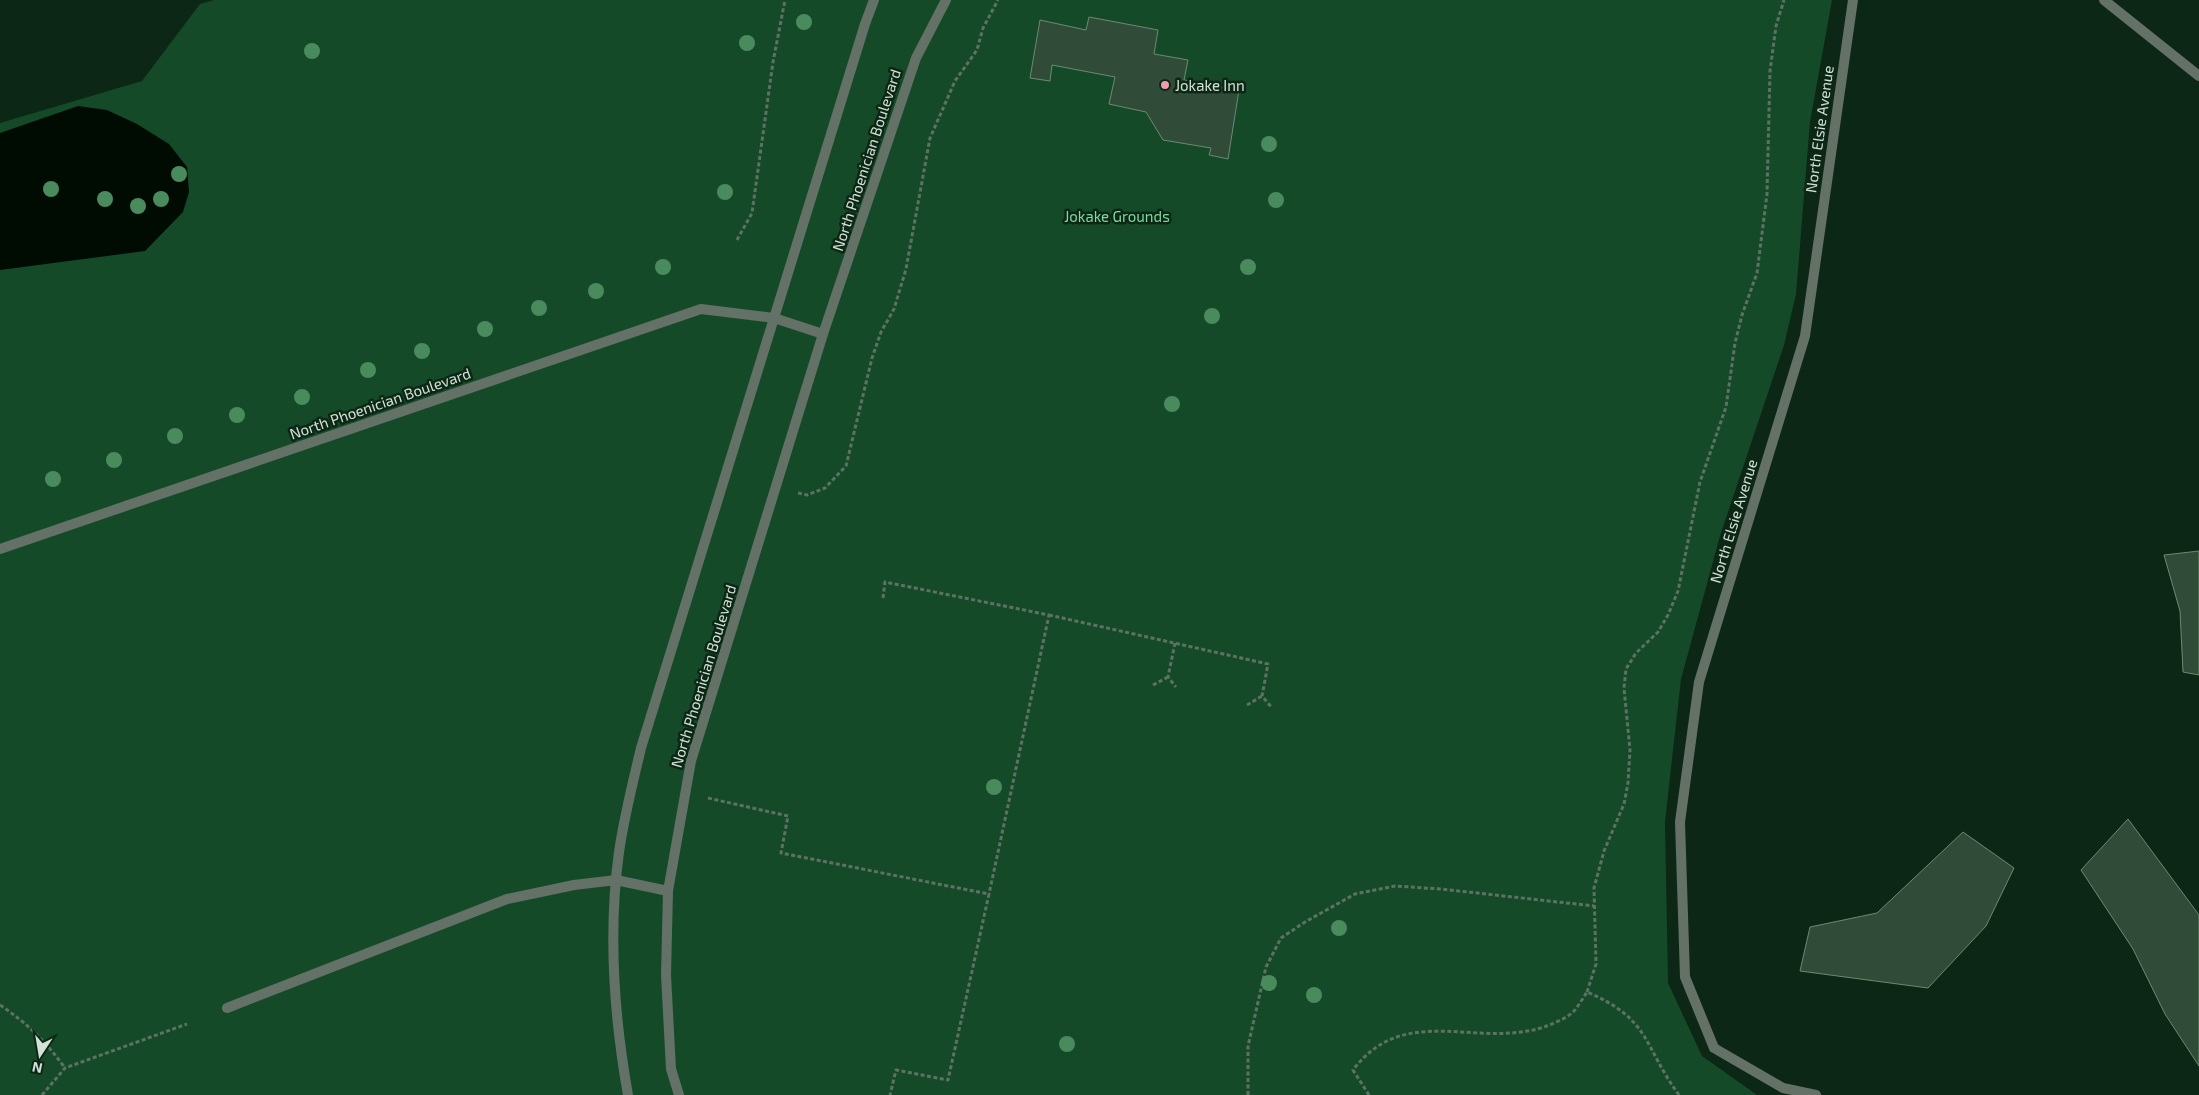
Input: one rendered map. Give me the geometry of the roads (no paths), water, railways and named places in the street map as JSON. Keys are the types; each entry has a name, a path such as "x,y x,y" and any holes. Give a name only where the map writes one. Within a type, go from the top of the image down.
{"street":[{"path":"628,1095 617,1037 614,908 619,850 641,748 874,0"},
{"name":"North Phoenician Boulevard","path":"679,1095 671,1070 668,1022 666,975 668,891 690,761 823,334 916,58 946,0"},
{"name":"North Elsie Avenue","path":"1816,1095 1782,1088 1714,1048 1685,977 1680,822 1699,682 1805,336 1853,0"},
{"path":"2104,0 2199,76"},
{"name":"North Phoenician Boulevard","path":"0,549 701,309 774,318 823,334"},
{"path":"227,1008 507,899 574,885 616,880 668,891"}],"place":[{"name":"Jokake Inn","path":"1165,85"}],"park label":[{"name":"Jokake Grounds","path":"1117,216"}]}
